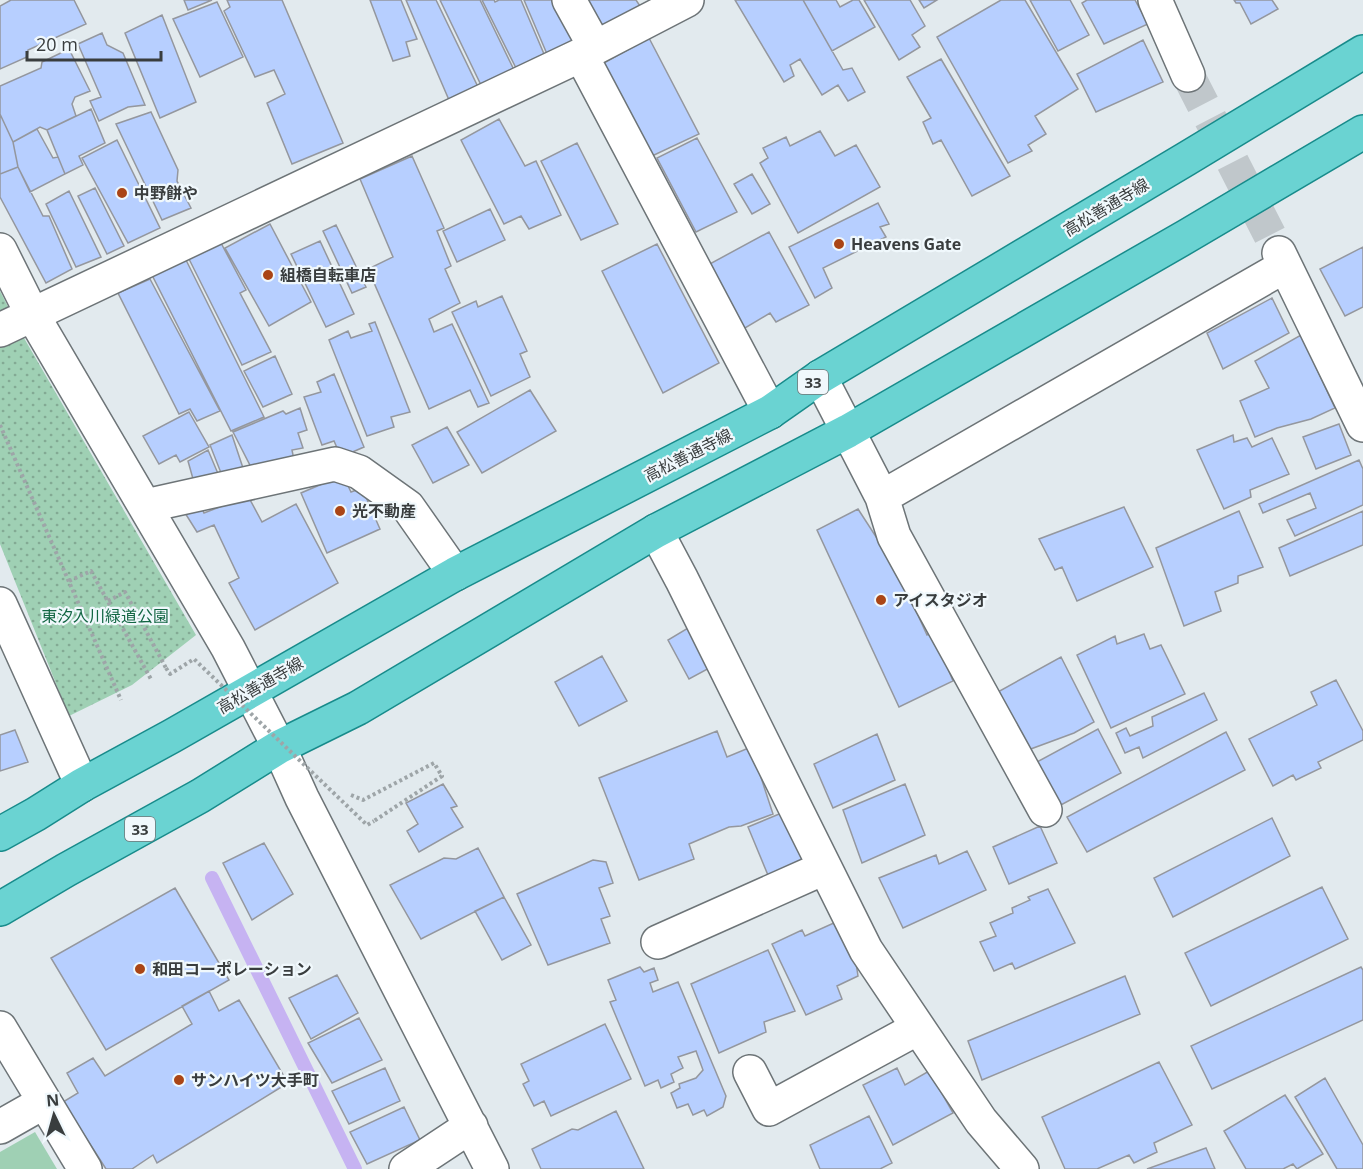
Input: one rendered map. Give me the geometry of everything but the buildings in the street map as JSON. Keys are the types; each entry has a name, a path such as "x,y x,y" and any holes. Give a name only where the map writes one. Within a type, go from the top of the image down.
{"main road":[{"name":"高松善通寺線","path":"0,834 82,785 455,574 770,412 820,376 1363,52"},
{"name":"33","path":"0,909 200,796 279,747 358,708 656,531 848,431 1363,132"}],"street":[{"path":"569,0 588,51 770,412"},
{"path":"0,330 588,51 687,0"},
{"path":"1155,0 1188,75"},
{"path":"0,250 32,314 220,633 492,1169"},
{"path":"882,497 1282,259 1359,407"},
{"path":"820,376 882,497 894,536 1045,810"},
{"path":"145,506 335,465 359,472 408,507 455,574"},
{"path":"656,531 866,950 981,1121 1022,1169"},
{"path":"0,603 82,785"},
{"path":"658,942 825,868"},
{"path":"0,1028 85,1169"},
{"path":"750,1072 770,1109 918,1028"},
{"path":"0,1127 44,1102"},
{"path":"406,1169 471,1126"}],"path":[{"path":"0,425 121,700"},
{"path":"69,581 91,571 152,681"},
{"path":"108,601 125,592 170,674 194,659 367,825 442,776 434,763 363,800 351,795"}],"green space":[{"name":"東汐入川緑道公園","path":"0,291 24,338 196,635 132,685 69,716 0,544"},
{"path":"35,1132 57,1169 0,1169 0,1152"}],"waterway":[{"path":"212,878 355,1169"}],"tunnel":[{"path":"1188,75 1279,253"}],"place":[{"name":"中野餅や","path":"122,193"},
{"name":"Heavens Gate","path":"839,244"},
{"name":"組橋自転車店","path":"268,275"},
{"name":"光不動産","path":"340,511"},
{"name":"アイスタジオ","path":"881,600"},
{"name":"和田コーポレーション","path":"140,969"},
{"name":"サンハイツ大手町","path":"179,1080"}]}
